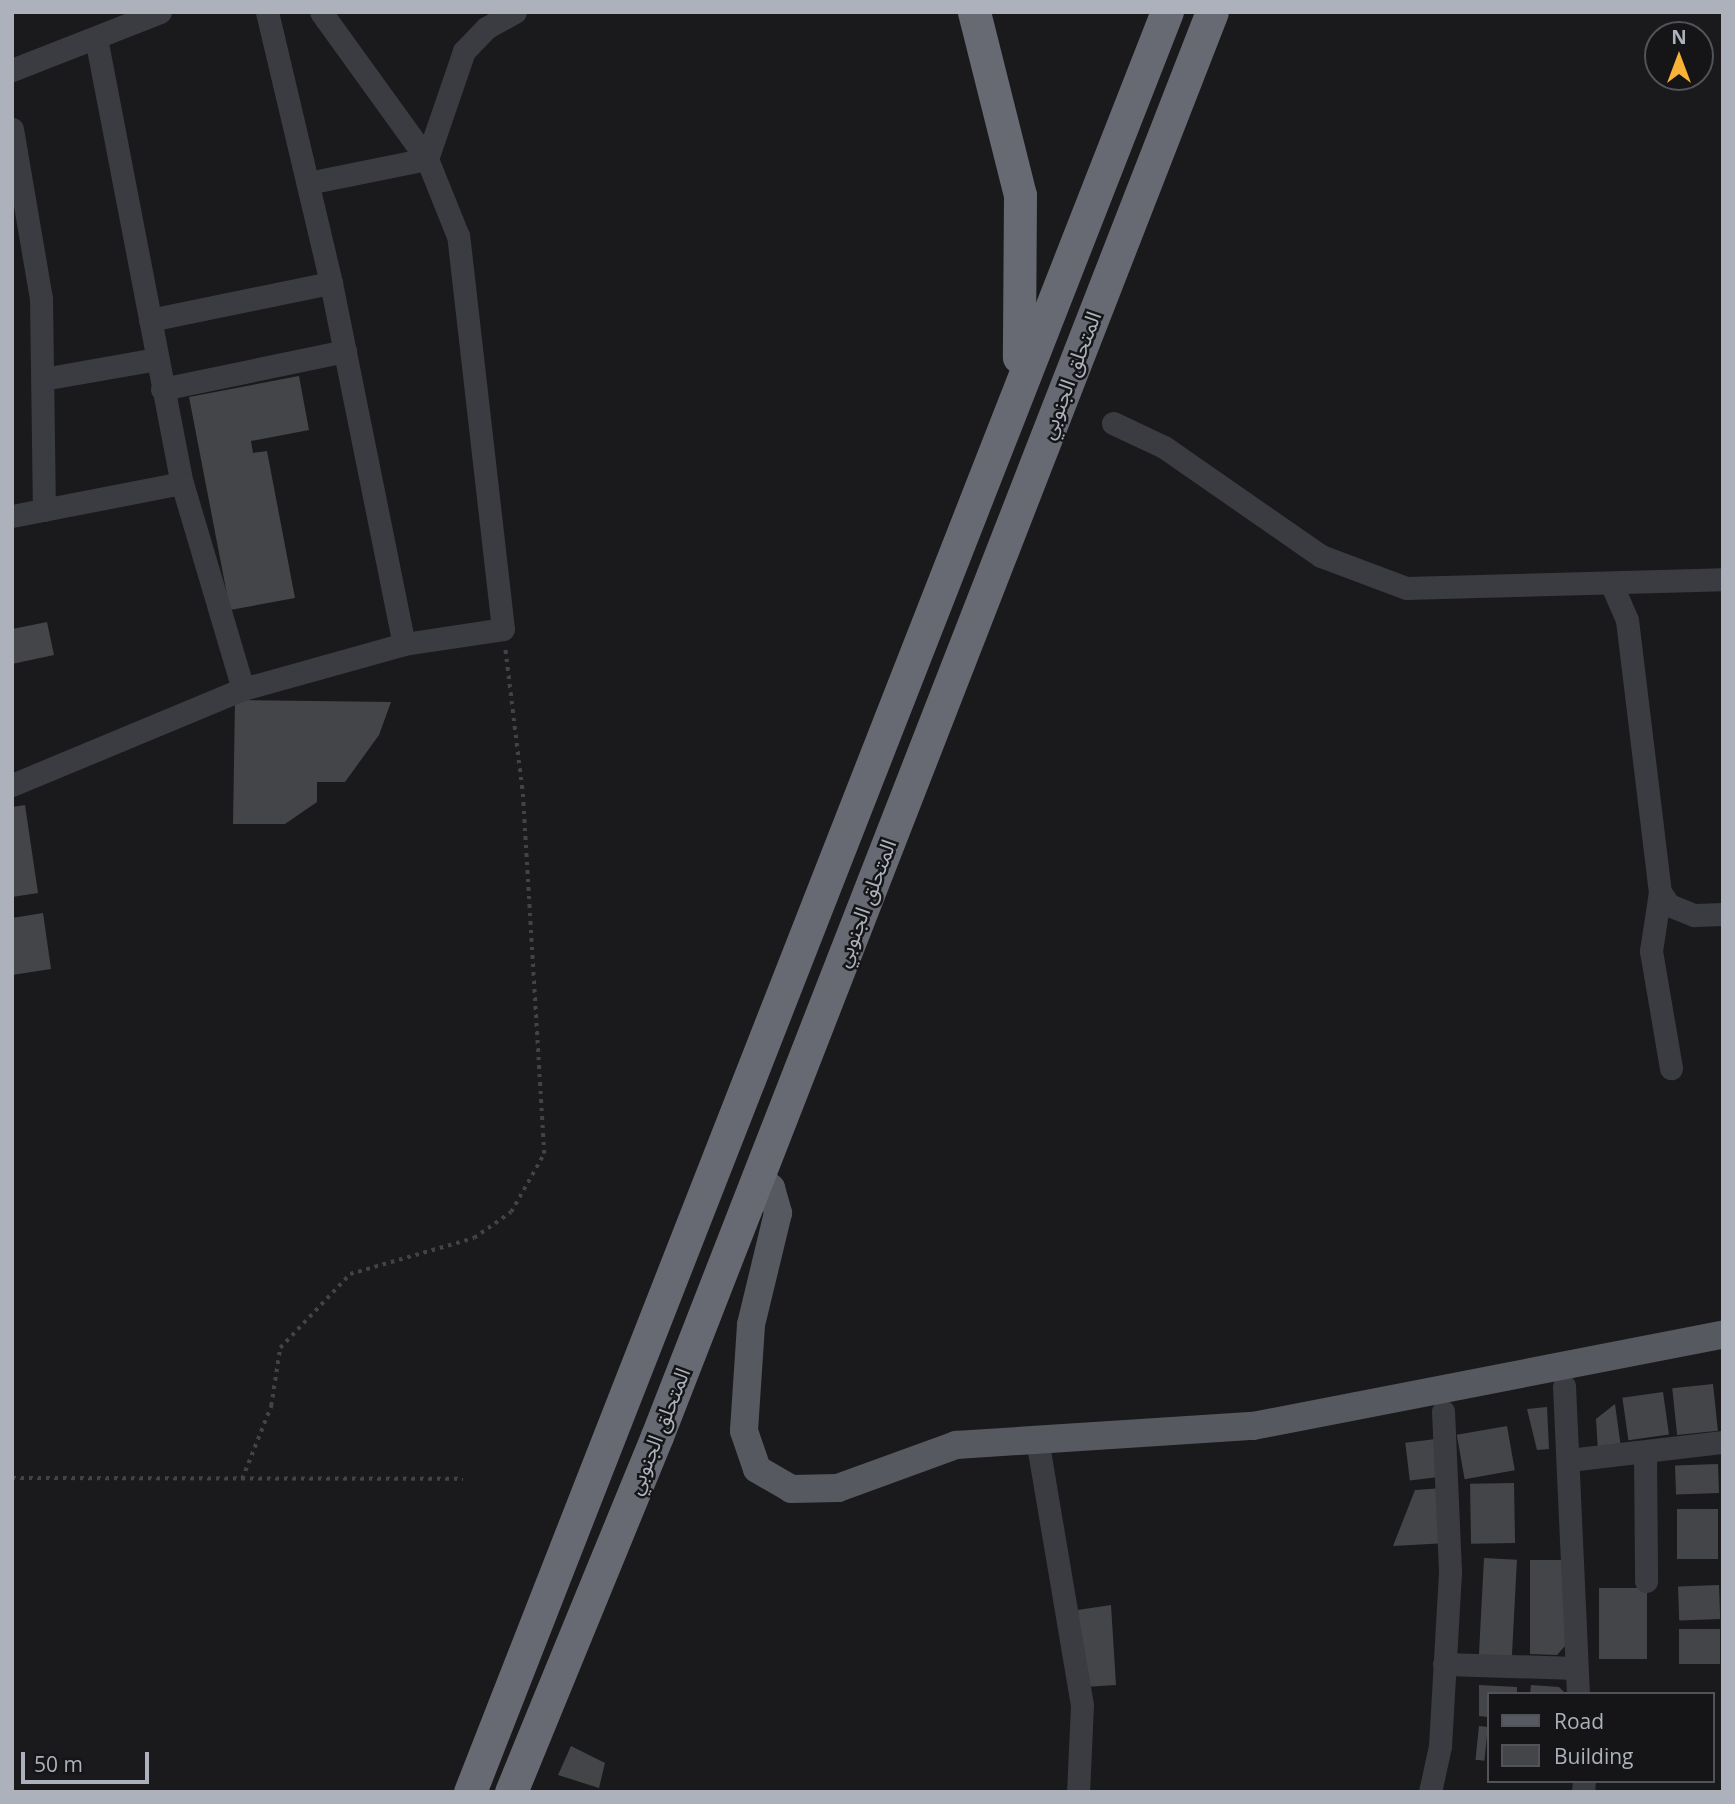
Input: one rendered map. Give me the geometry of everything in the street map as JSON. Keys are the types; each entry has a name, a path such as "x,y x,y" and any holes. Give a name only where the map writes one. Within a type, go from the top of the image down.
{"highway":[{"path":"975,12 1020,195 1018,381"},
{"name":"المتحلق الجنوبي","path":"470,1792 617,1428 1018,381 1167,12"},
{"name":"المتحلق الجنوبي","path":"511,1792 657,1436 1212,12"}],"main road":[{"path":"758,1176 771,1188 778,1213 753,1313 744,1396 747,1451 764,1476 791,1489 826,1490 929,1451 1253,1440 1443,1411 1723,1351"},
{"path":"1038,1447 1253,1426 1723,1335"}],"street":[{"path":"12,70 160,12"},
{"path":"267,12 331,284 404,644"},
{"path":"12,785 243,689 404,644 503,629 458,236 427,159 321,12"},
{"path":"427,159 464,51 486,28 515,12"},
{"path":"96,38 181,484 243,689"},
{"path":"12,129 37,258 43,379 44,510"},
{"path":"307,183 427,159"},
{"path":"150,320 331,284"},
{"path":"162,388 345,351"},
{"path":"43,379 157,359"},
{"path":"1113,423 1164,447 1321,556 1406,588 1723,579"},
{"path":"12,516 181,484"},
{"path":"1611,583 1627,620 1660,892 1651,951 1671,1068"},
{"path":"1660,892 1669,905 1694,915 1723,914"},
{"path":"1564,1386 1578,1692"},
{"path":"1430,1792 1444,1664 1450,1571 1443,1411"},
{"path":"1569,1461 1723,1443"},
{"path":"1038,1447 1082,1705 1078,1792"},
{"path":"1645,1454 1646,1581"},
{"path":"1444,1664 1576,1668"}],"path":[{"path":"242,1479 271,1406 279,1348 351,1274 474,1238 511,1212 544,1154 522,789 503,629"},
{"path":"12,1478 463,1479"}],"building":[{"path":"299,376 309,430 251,441 253,453 267,451 295,598 230,610 189,397"},
{"path":"47,622 54,655 12,664 12,629"},
{"path":"235,700 391,702 379,735 345,782 317,782 317,802 285,824 233,824"},
{"path":"25,805 38,893 12,897 12,807"},
{"path":"43,913 51,969 12,975 12,918"},
{"path":"1713,1384 1718,1431 1677,1435 1672,1388"},
{"path":"1663,1392 1669,1435 1628,1440 1622,1398"},
{"path":"1615,1404 1621,1448 1598,1451 1596,1419"},
{"path":"1547,1407 1549,1449 1537,1450 1527,1409"},
{"path":"1507,1426 1515,1470 1465,1479 1457,1435"},
{"path":"1436,1439 1441,1477 1410,1480 1405,1443"},
{"path":"1718,1464 1719,1493 1676,1494 1675,1466"},
{"path":"1514,1483 1515,1543 1471,1544 1470,1484"},
{"path":"1443,1488 1447,1543 1393,1546 1415,1490"},
{"path":"1677,1509 1718,1509 1718,1559 1677,1559"},
{"path":"1484,1558 1517,1560 1512,1661 1479,1659"},
{"path":"1530,1560 1566,1560 1566,1645 1557,1655 1530,1654"},
{"path":"1719,1585 1720,1619 1679,1620 1678,1586"},
{"path":"1599,1588 1647,1588 1647,1659 1599,1659"},
{"path":"1111,1605 1116,1685 1085,1687 1071,1611"},
{"path":"1679,1629 1720,1629 1720,1664 1679,1664"},
{"path":"1479,1685 1517,1687 1517,1692 1486,1692 1486,1717 1479,1716"},
{"path":"1531,1685 1559,1687 1564,1692 1530,1692"},
{"path":"1479,1726 1486,1727 1484,1761 1475,1760"},
{"path":"571,1746 605,1763 599,1788 558,1775"}]}
